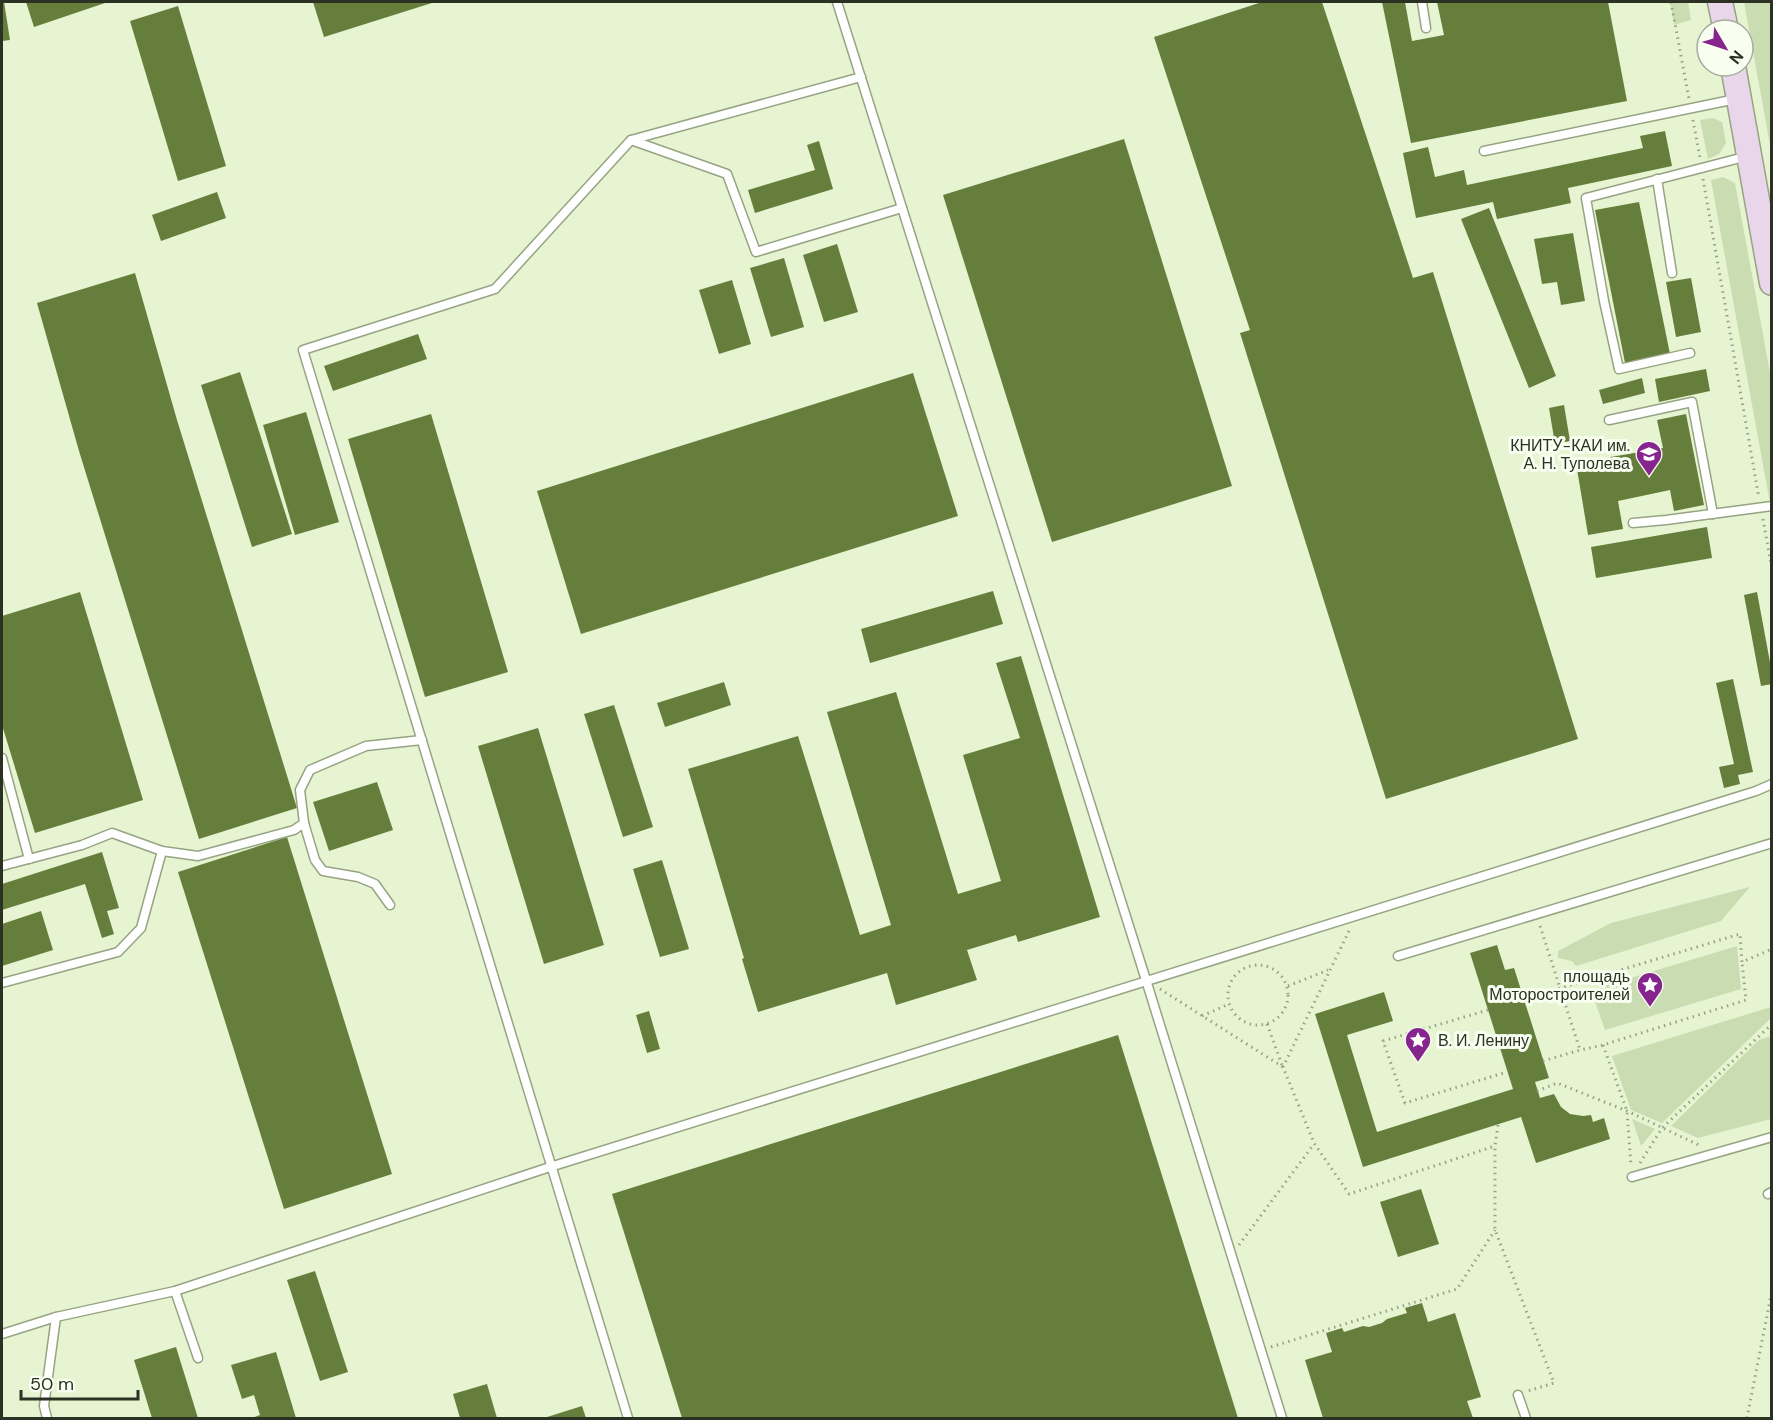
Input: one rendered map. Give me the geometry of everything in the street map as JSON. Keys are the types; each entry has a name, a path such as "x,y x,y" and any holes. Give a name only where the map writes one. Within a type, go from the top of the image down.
{"main road":[{"path":"1720,2 1723,18"},
{"path":"1735,78 1772,284"}],"lane":[{"path":"837,2 1282,1419"},
{"path":"1422,2 1426,28"},
{"path":"628,1419 303,350 495,289 631,140 861,77"},
{"path":"1484,151 1739,98"},
{"path":"631,140 727,174 756,252 902,208"},
{"path":"1690,353 1619,369 1604,301 1586,198 1749,156"},
{"path":"1657,179 1672,273"},
{"path":"1609,420 1692,402 1713,514"},
{"path":"1633,523 1772,506"},
{"path":"390,905 375,884 358,877 323,871 315,861 304,823 300,790 310,770 366,746 422,740"},
{"path":"2,758 29,859"},
{"path":"2,1334 56,1317 175,1291 550,1167 1756,791 1772,784"},
{"path":"2,866 82,845 112,833 162,851 198,856 294,830 304,823"},
{"path":"1398,956 1772,843"},
{"path":"2,983 118,952 141,927 162,851"},
{"path":"1632,1177 1772,1137"},
{"path":"175,1291 198,1358"},
{"path":"47,1419 44,1406 56,1317"},
{"path":"1518,1395 1526,1419"}],"path":[{"path":"1671,2 1772,570"},
{"path":"1537,914 1580,1050"},
{"path":"1283,1067 1356,916"},
{"path":"1524,999 1740,934 1746,1000 1544,1061"},
{"path":"1742,962 1772,949"},
{"path":"1256,964 1272,968 1279,972 1288,986 1289,995 1283,1013 1276,1020 1267,1024 1258,1026 1248,1024 1233,1012 1229,1004 1228,988 1231,981 1235,974 1248,966 1256,964"},
{"path":"1288,986 1330,970"},
{"path":"1146,980 1283,1067"},
{"path":"1202,1016 1229,1004"},
{"path":"1488,1010 1383,1041 1405,1103 1507,1072"},
{"path":"1267,1024 1314,1143 1349,1194 1495,1146"},
{"path":"1632,1177 1662,1128 1772,1024"},
{"path":"1603,1045 1627,1111 1632,1177"},
{"path":"1537,1091 1557,1083 1627,1111 1716,1153"},
{"path":"1498,1125 1495,1146 1495,1230 1554,1383 1518,1395"},
{"path":"1231,1256 1314,1143"},
{"path":"1260,1350 1457,1289 1495,1230"},
{"path":"1747,1419 1772,1290"}],"green space":[{"path":"1670,2 1688,2 1691,20 1674,25"},
{"path":"1744,2 1771,2 1771,150 1755,62 1755,18 1747,18"},
{"path":"1713,118 1722,122 1726,143 1719,154 1708,159 1700,120"},
{"path":"1723,177 1735,183 1771,378 1772,502 1770,503 1711,180"},
{"path":"1750,887 1721,921 1576,966 1572,961 1558,958 1558,951 1611,923"},
{"path":"1737,946 1741,989 1605,1030 1591,990"},
{"path":"1771,1007 1771,1018 1662,1123 1631,1110 1612,1056"},
{"path":"1771,1036 1771,1119 1698,1138 1671,1126 1759,1040"},
{"path":"1632,1119 1655,1129 1641,1146"}],"building":[{"path":"2,2 4,2 10,40 2,41"},
{"path":"26,2 108,2 34,27"},
{"path":"313,2 435,2 324,37"},
{"path":"1262,2 1322,2 1413,278 1433,272 1578,739 1386,799 1240,333 1250,330 1154,37"},
{"path":"1382,2 1405,2 1412,41 1444,35 1437,2 1608,2 1627,101 1411,143"},
{"path":"178,6 226,166 178,181 130,21"},
{"path":"1665,131 1672,166 1568,188 1571,203 1497,219 1493,202 1416,218 1403,153 1428,147 1435,177 1464,170 1467,185 1643,148 1640,136"},
{"path":"1124,139 1232,486 1052,542 943,195"},
{"path":"819,141 833,189 755,213 748,190 815,170 807,145"},
{"path":"217,192 226,218 161,241 152,215"},
{"path":"1639,202 1670,354 1625,363 1595,210"},
{"path":"1489,208 1556,376 1529,388 1461,219"},
{"path":"1573,233 1585,301 1561,305 1557,282 1542,284 1534,239"},
{"path":"837,244 858,312 824,322 803,255"},
{"path":"784,258 804,327 771,337 750,268"},
{"path":"135,273 177,420 297,808 199,839 79,451 37,303"},
{"path":"1691,278 1701,332 1676,337 1666,282"},
{"path":"732,280 751,344 719,354 699,290"},
{"path":"418,334 427,359 333,391 324,366"},
{"path":"1706,369 1710,391 1659,402 1655,379"},
{"path":"240,372 292,534 252,547 201,385"},
{"path":"913,373 958,516 581,634 537,491"},
{"path":"1642,378 1645,393 1603,404 1599,390"},
{"path":"1564,405 1570,441 1555,444 1549,408"},
{"path":"306,412 339,522 295,535 263,425"},
{"path":"431,414 508,672 425,697 348,439"},
{"path":"1686,414 1704,505 1674,511 1670,490 1618,501 1623,529 1588,535 1576,463 1663,448 1657,420"},
{"path":"1707,527 1712,558 1596,578 1591,547"},
{"path":"993,591 1003,624 870,663 861,629"},
{"path":"80,592 143,800 35,833 2,725 2,616"},
{"path":"1757,592 1772,673 1772,684 1761,686 1744,595"},
{"path":"1021,656 1100,917 1018,942 1016,935 967,950 977,980 896,1005 887,973 758,1012 688,769 798,736 860,935 891,925 827,712 896,692 958,894 1001,881 963,755 1020,738 996,663"},
{"path":"1733,679 1753,772 1738,775 1740,784 1724,788 1719,767 1734,764 1716,683"},
{"path":"724,682 731,705 665,727 657,703"},
{"path":"614,705 653,827 623,837 584,714"},
{"path":"538,728 604,945 544,964 478,746"},
{"path":"377,782 393,830 329,851 313,802"},
{"path":"287,837 392,1174 284,1209 178,872"},
{"path":"102,852 119,908 107,911 114,934 102,938 85,884 2,910 2,884"},
{"path":"662,860 689,949 660,957 633,869"},
{"path":"41,911 53,950 2,966 2,924"},
{"path":"1497,945 1505,970 1514,968 1549,1078 1535,1082 1540,1098 1554,1094 1561,1107 1570,1114 1591,1115 1593,1122 1604,1118 1610,1139 1536,1163 1521,1117 1363,1167 1315,1014 1384,992 1393,1021 1347,1035 1377,1132 1513,1089 1470,953"},
{"path":"649,1011 660,1049 647,1053 636,1015"},
{"path":"1118,1035 1238,1418 682,1418 612,1194"},
{"path":"1421,1189 1439,1244 1398,1257 1380,1202"},
{"path":"315,1271 348,1372 320,1381 287,1280"},
{"path":"1422,1303 1428,1322 1455,1313 1481,1397 1467,1401 1473,1418 1323,1418 1305,1360 1332,1352 1326,1333 1342,1328 1344,1332 1382,1323 1387,1319 1407,1313 1405,1308"},
{"path":"176,1347 198,1418 152,1418 134,1360"},
{"path":"276,1352 296,1418 252,1418 260,1415 254,1395 242,1399 231,1365"},
{"path":"487,1384 497,1418 460,1418 453,1394"},
{"path":"582,1406 586,1418 544,1418"}],"place":[{"name":"КНИТУ-КАИ им. А. Н. Туполева","path":"1649,477"},
{"name":"площадь Моторостроителей","path":"1650,1008"},
{"name":"В. И. Ленину","path":"1418,1063"}]}
